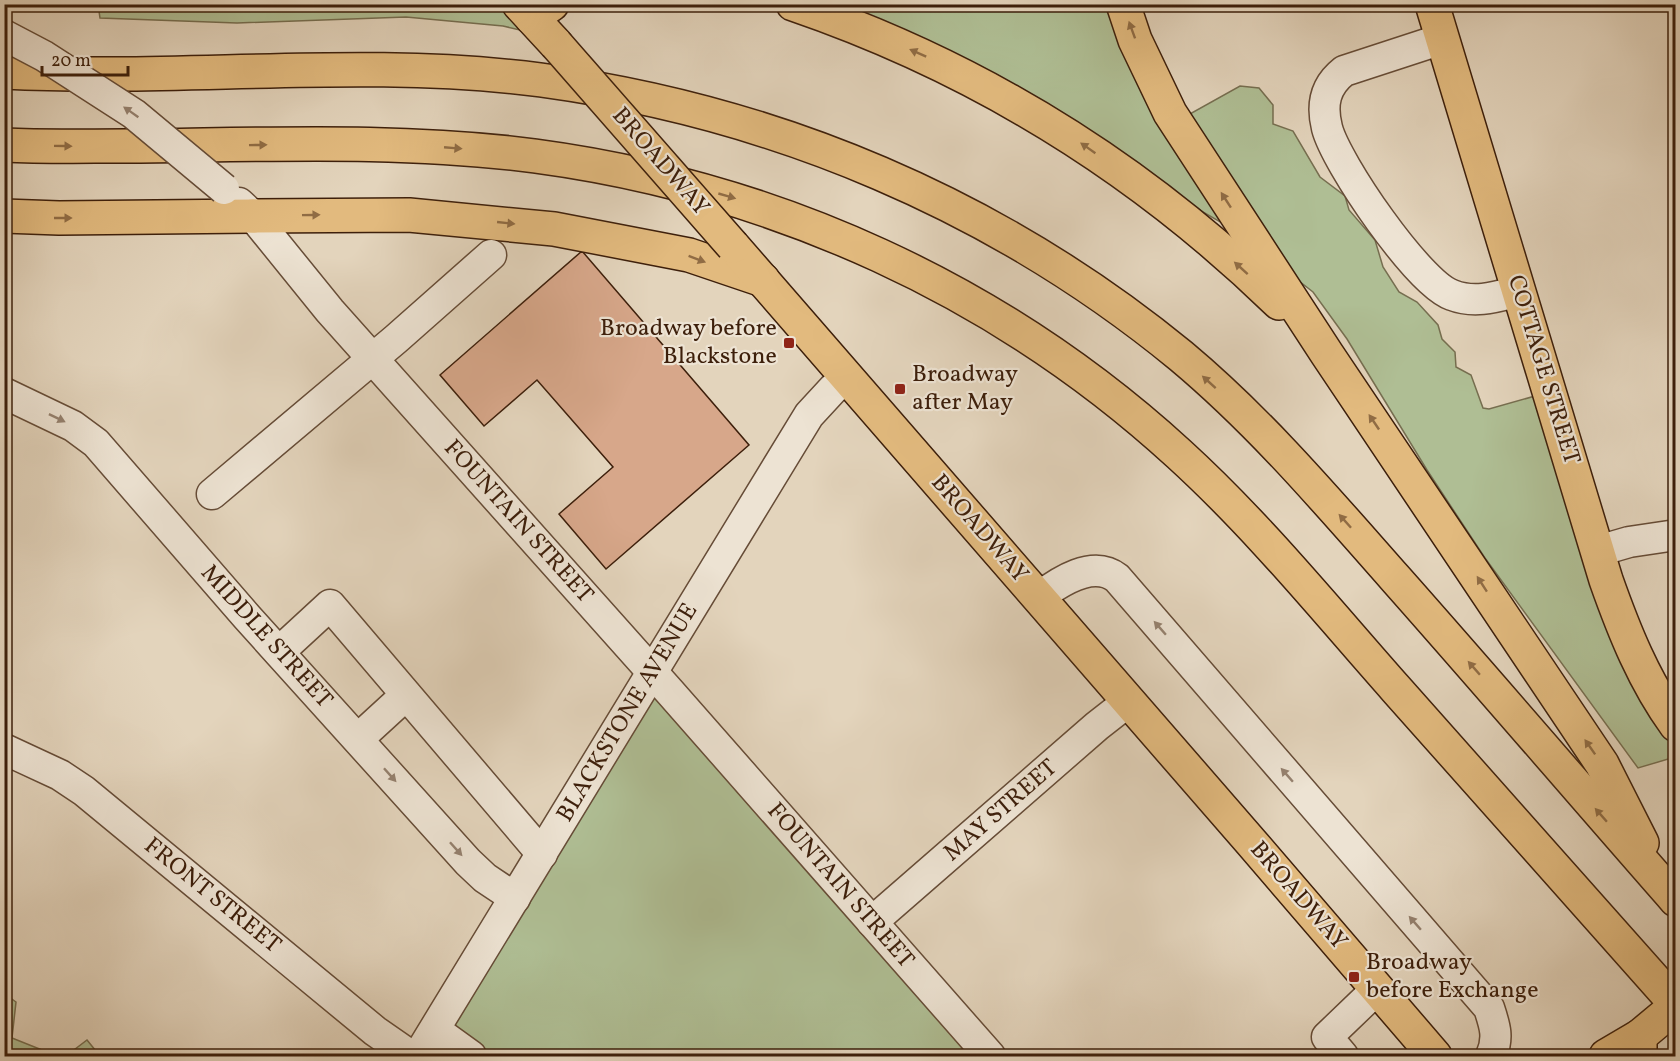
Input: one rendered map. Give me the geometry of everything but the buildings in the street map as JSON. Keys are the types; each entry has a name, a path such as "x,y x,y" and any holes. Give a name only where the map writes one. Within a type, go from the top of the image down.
{"main road":[{"path":"793,4 922,55 1004,96 1080,143 1155,197 1217,246 1277,301 1327,354"},
{"path":"1123,4 1135,40 1170,113 1327,354 1602,764 1671,896"},
{"name":"COTTAGE STREET","path":"1432,4 1606,580 1631,647 1655,693 1676,725"},
{"name":"BROADWAY","path":"534,9 556,44 848,377 1435,1056"},
{"path":"4,72 112,74 386,69 540,80 646,99 752,126 853,161 951,205 1010,238 1099,294 1184,360 1224,395 1262,432 1354,531 1671,896"},
{"path":"4,145 82,147 384,144 447,147 537,156 639,174 740,200 836,235 927,277 1017,329 1102,388 1210,483 1288,566 1676,1005 1634,1050 1606,1056"},
{"path":"4,216 58,218 409,215 554,229 689,255 763,280"}],"street":[{"name":"FOUNTAIN STREET","path":"4,35 62,67 134,114 253,216 330,311 990,1056"},
{"path":"1442,39 1344,71 1333,80 1327,92 1325,108 1328,129 1370,206 1402,249 1437,286 1450,295 1468,300 1486,299 1519,291"},
{"path":"212,494 373,359 491,255"},
{"name":"BLACKSTONE AVENUE","path":"418,1056 809,415 833,389 848,377"},
{"name":"MIDDLE STREET","path":"4,393 73,426 96,443 279,652 468,862 485,878 516,898"},
{"path":"1598,551 1629,542 1676,535"},
{"path":"1039,597 1054,586 1082,572 1101,571 1117,578 1489,1008 1497,1031 1496,1045 1491,1056"},
{"path":"279,652 330,605 542,854"},
{"path":"358,739 406,695"},
{"name":"MAY STREET","path":"872,922 1097,726 1129,701"},
{"name":"FRONT STREET","path":"4,749 60,775 84,791 375,1031 411,1056"},
{"path":"1343,1056 1327,1037 1377,988"},
{"path":"435,1030 471,1056"}],"green space":[{"path":"98,4 520,5 542,35 503,26 406,17 237,23 100,18"},
{"path":"781,5 1129,5 1182,114 1190,114 1240,86 1259,88 1273,105 1273,124 1293,131 1320,177 1345,196 1349,210 1375,240 1383,267 1399,292 1417,302 1438,325 1442,339 1455,352 1456,367 1471,375 1483,408 1489,409 1560,389 1611,556 1675,710 1675,757 1638,768 1485,558 1427,470 1347,339 1313,292 1231,228 1099,152"},
{"path":"659,688 993,1056 426,1056"},
{"path":"5,994 16,1002 12,1038 57,1056 5,1056"},
{"path":"87,1040 100,1056 66,1056"}],"place":[{"name":"Broadway before Blackstone","path":"789,343"},
{"name":"Broadway after May","path":"900,389"},
{"name":"Broadway before Exchange","path":"1354,977"}]}
